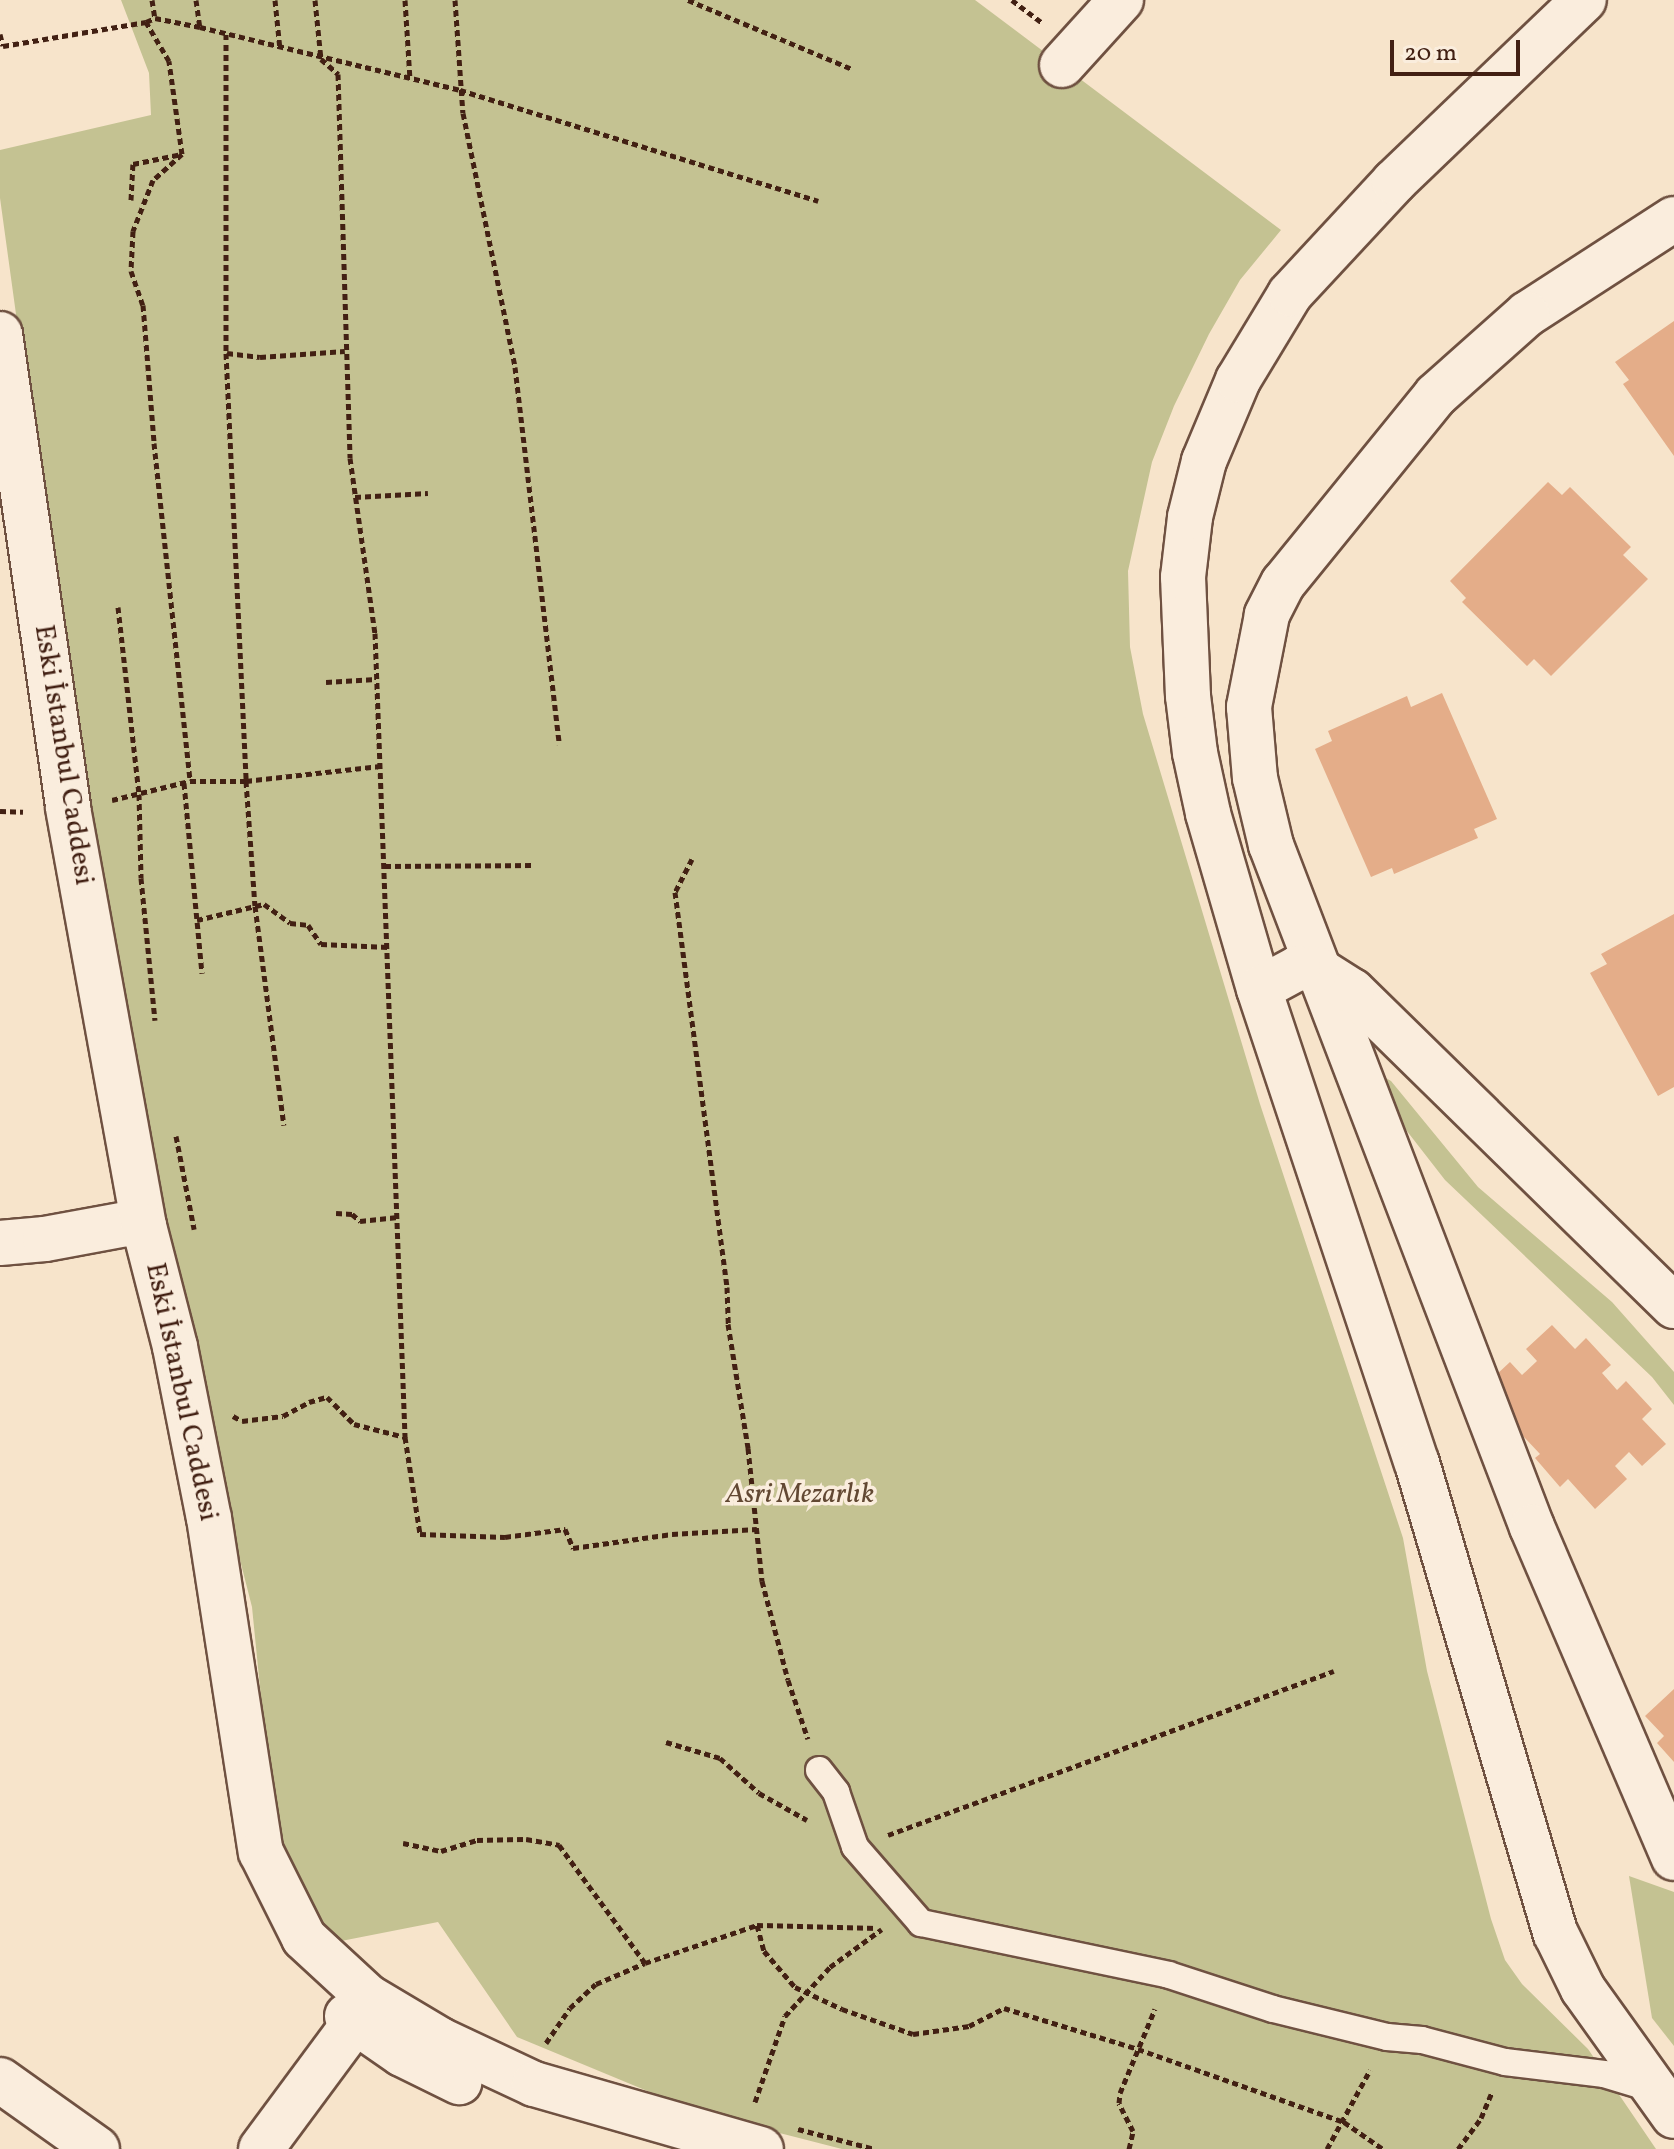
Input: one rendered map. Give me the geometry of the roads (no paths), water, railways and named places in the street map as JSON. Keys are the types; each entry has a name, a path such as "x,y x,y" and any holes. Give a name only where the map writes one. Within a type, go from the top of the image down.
{"street":[{"path":"1062,65 1121,0"},
{"path":"1584,0 1394,182 1290,294 1238,380 1204,461 1190,517 1183,577 1188,696 1195,753 1208,813 1259,989 1417,1463 1556,1934 1583,1989 1664,2103"},
{"path":"1674,219 1527,314 1436,395 1283,583 1267,615 1249,707 1255,778 1271,845 1532,1527 1674,1858"},
{"name":"Eski İstanbul Caddesi","path":"0,334 68,808 135,1225 194,1544 230,1799 251,1885 265,1921 311,1987 402,2054 493,2096 663,2149"},
{"name":"Eski İstanbul Caddesi","path":"0,449 58,873 135,1225 175,1347 209,1518 261,1852 304,1938 368,1997 440,2040 534,2084 756,2133"},
{"path":"1259,989 1298,968 1317,969 1352,991 1674,1306"},
{"path":"0,1243 135,1225"},
{"path":"261,2149 355,2022"},
{"path":"2,2083 97,2149"}],"lane":[{"path":"819,1770 836,1792 855,1847 921,1923 1169,1975 1273,2009 1387,2037 1422,2040 1505,2062 1604,2074 1664,2103"}],"park label":[{"name":"Asri Mezarlık","path":"800,1495"}]}
